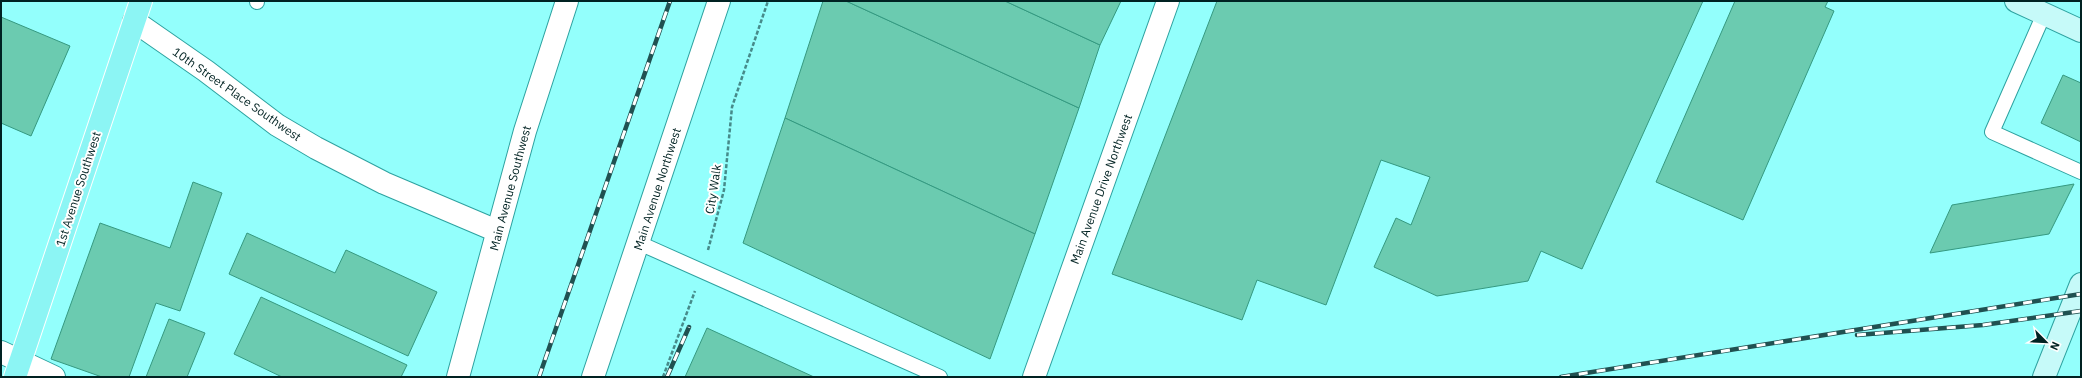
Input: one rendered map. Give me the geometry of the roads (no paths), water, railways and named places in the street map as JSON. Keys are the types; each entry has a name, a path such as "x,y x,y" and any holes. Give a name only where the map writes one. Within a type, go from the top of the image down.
{"main road":[{"path":"2016,1 2081,31"},
{"name":"1st Avenue Southwest","path":"18,369 137,11"},
{"path":"2044,377 2081,284"}],"street":[{"name":"Main Avenue Southwest","path":"458,377 525,131 567,1"},
{"name":"Main Avenue Northwest","path":"593,377 719,1"},
{"name":"Main Avenue Drive Northwest","path":"1034,377 1168,1"},
{"name":"10th Street Place Southwest","path":"137,11 206,71 277,125 316,148 384,183 497,231"},
{"path":"1,352 18,369 54,377"}],"lane":[{"path":"2044,14 1992,132 2081,172"},
{"path":"639,243 940,377"}],"railway":[{"path":"539,377 670,1"},
{"path":"1561,377 2081,294"},
{"path":"1857,335 1983,325 2081,311"},
{"path":"667,377 689,327"}]}
